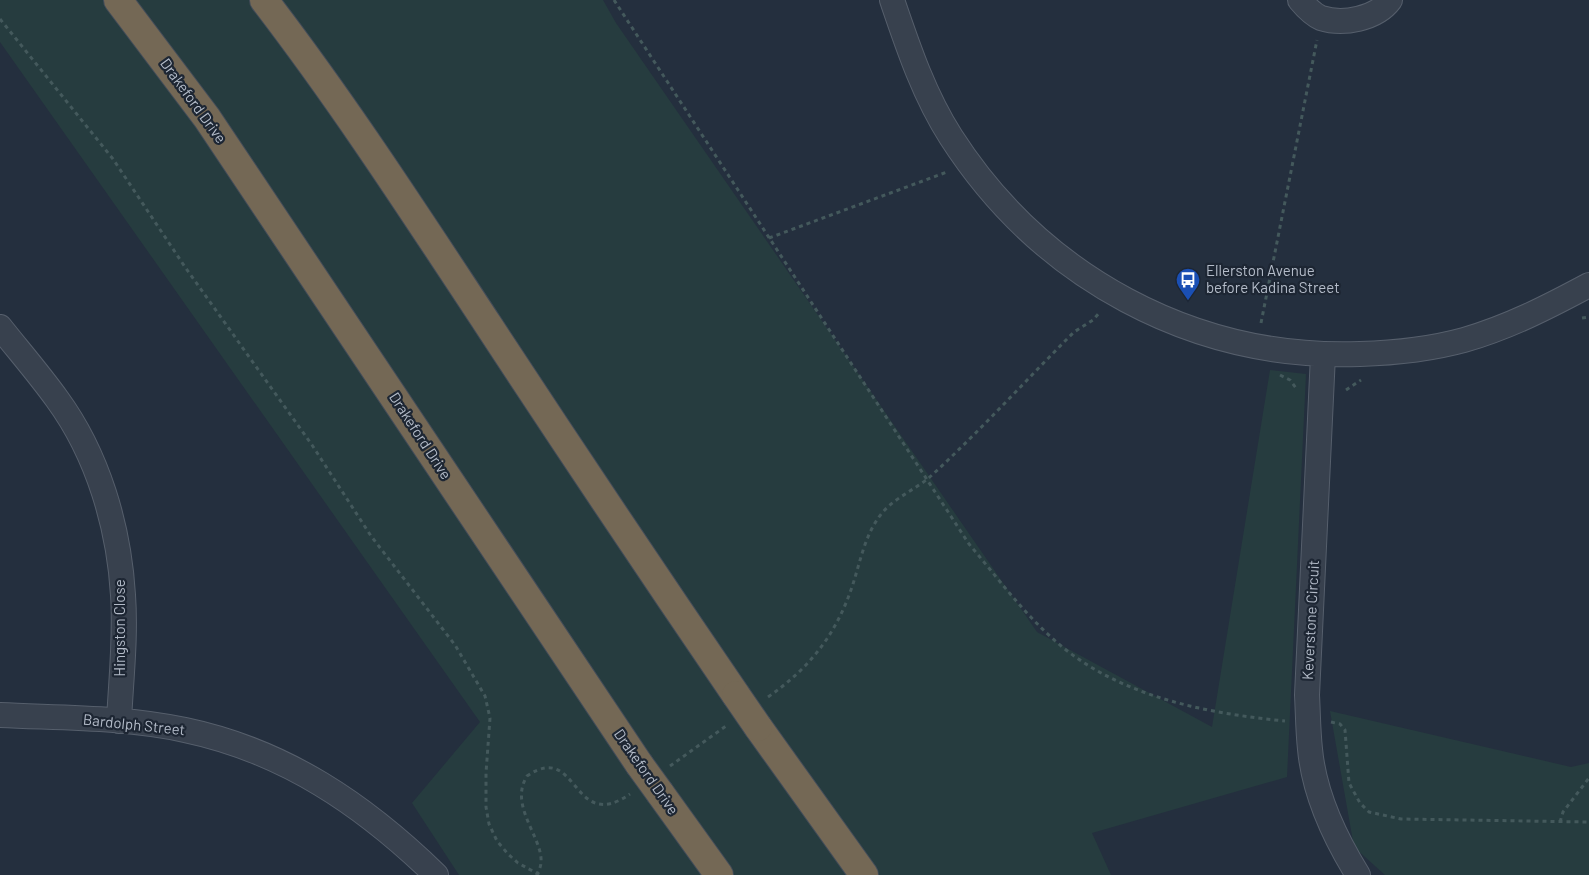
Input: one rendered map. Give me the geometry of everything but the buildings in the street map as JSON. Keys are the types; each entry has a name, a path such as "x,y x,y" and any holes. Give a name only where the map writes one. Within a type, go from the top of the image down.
{"highway":[{"name":"Drakeford Drive","path":"118,0 207,118 639,764 719,875"},
{"path":"264,0 303,51 398,189 624,531 736,695 864,875"}],"street":[{"path":"892,0 911,55 929,96 950,136 976,173 1005,208 1064,262 1132,304 1178,325 1225,340 1256,347 1323,355 1394,353 1463,340 1530,317 1589,285"},
{"path":"1300,0 1320,17 1342,21 1373,14 1385,7 1390,0"},
{"name":"Hingston Close","path":"0,327 58,400 88,451 99,478 116,536 123,595 119,721"},
{"name":"Keverstone Circuit","path":"1323,355 1307,695 1308,722 1310,751 1324,806 1347,857 1358,875"},
{"name":"Bardolph Street","path":"0,715 119,721 184,730 248,748 310,777 340,795 398,838 436,875"}],"path":[{"path":"615,0 969,544 1038,625 1071,654 1124,683 1185,706 1237,716 1308,722 1324,721 1340,724 1345,730 1349,784 1360,803 1370,812 1401,819 1589,822"},
{"path":"0,19 113,159 185,267 312,445 371,536 455,645 485,696 490,718 486,773 486,807 489,824 497,841 508,854 518,863 538,875"},
{"path":"1260,326 1319,32"},
{"path":"769,238 947,171"},
{"path":"927,479 1074,332 1093,320 1100,312"},
{"path":"1252,324 1269,326"},
{"path":"1560,822 1563,812 1589,778"}],"green space":[{"path":"0,0 603,0 616,23 1037,632 1212,727 1270,370 1306,374 1287,777 1092,833 1111,875 459,875 412,803 480,722 0,42"},
{"path":"1330,711 1571,767 1589,763 1589,875 1385,875 1354,847"}],"place":[{"name":"Ellerston Avenue before Kadina Street","path":"1188,301"}]}
